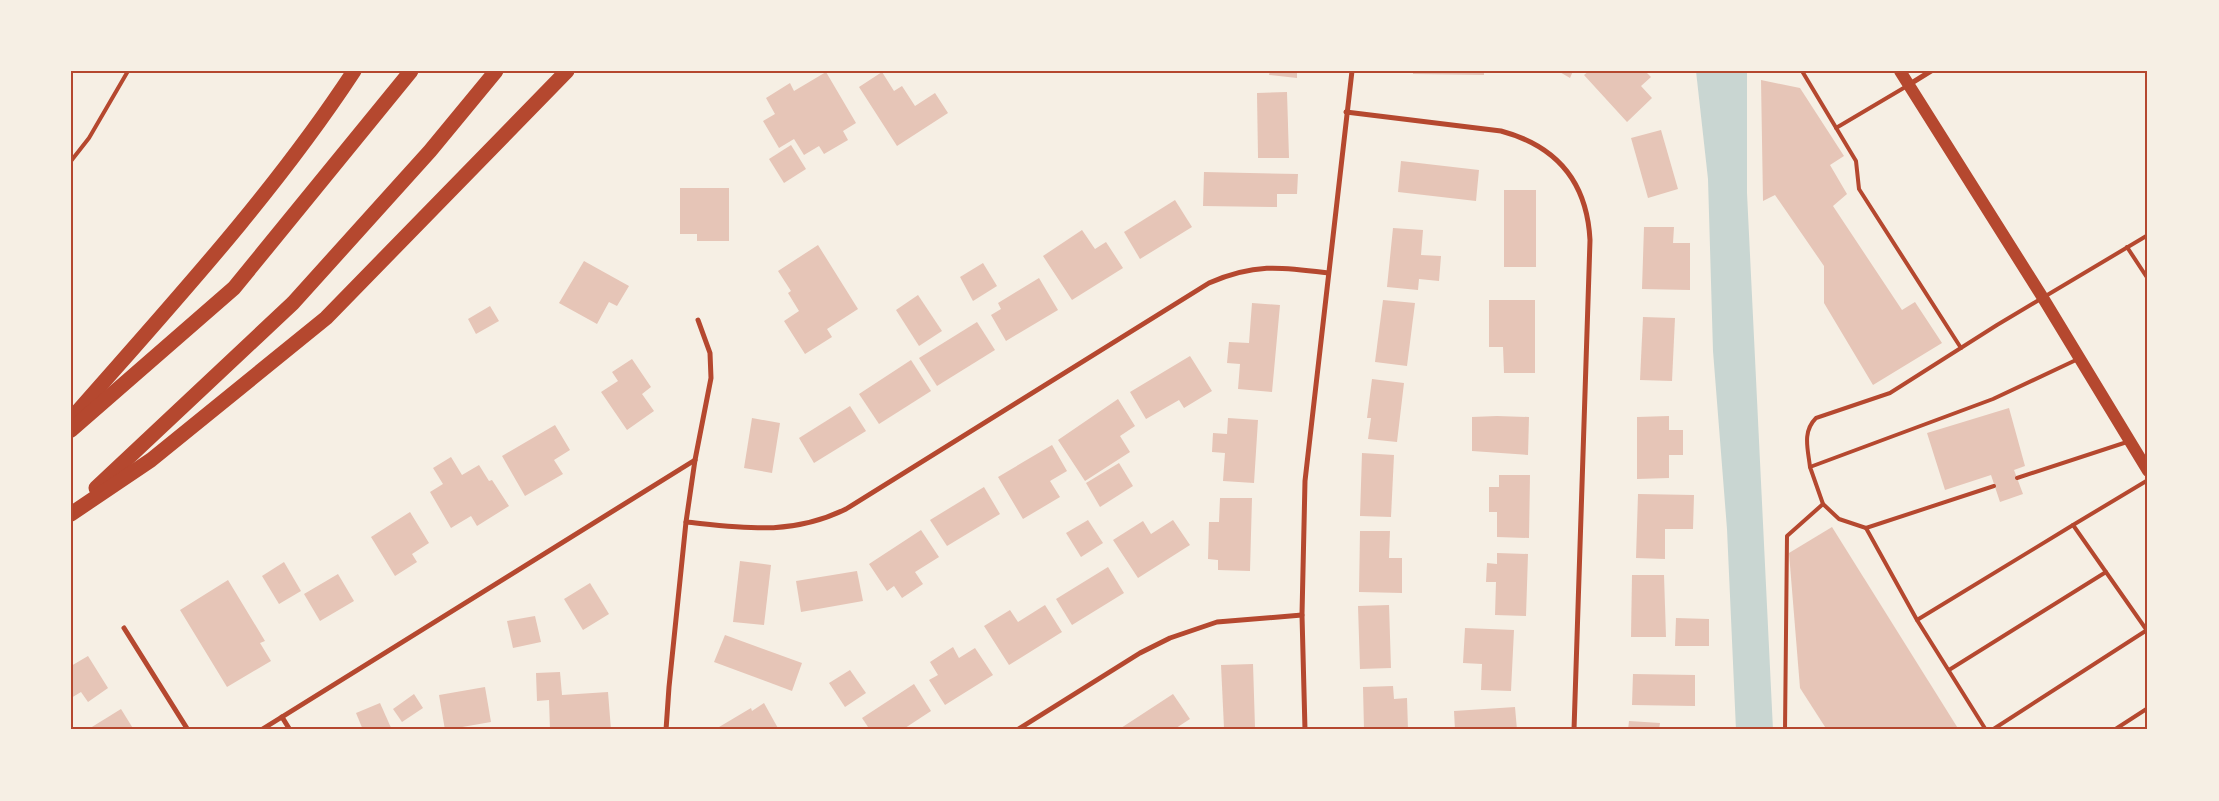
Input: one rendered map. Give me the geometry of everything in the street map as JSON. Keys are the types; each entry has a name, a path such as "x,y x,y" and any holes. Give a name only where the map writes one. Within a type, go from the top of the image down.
{"highway":[{"path":"71,419 224,244 330,108 354,71"},
{"path":"71,430 234,288 411,71"},
{"path":"71,513 294,303 430,151 496,71"},
{"path":"71,513 151,460 326,318 567,71"}],"main road":[{"path":"1900,71 2043,298 2148,471"}],"street":[{"path":"1305,730 1302,615 1305,482 1352,71"},
{"path":"1909,84 1931,71"},
{"path":"1346,112 1501,132 1534,142 1561,164 1576,184 1586,207 1590,240 1574,730"},
{"path":"686,522 739,527 778,528 795,527 830,518 1209,283 1238,272 1268,267 1328,274"},
{"path":"666,730 686,522 712,366 710,353 698,320"},
{"path":"261,730 695,460"},
{"path":"1017,730 1140,653 1170,638 1217,622 1302,615"},
{"path":"124,628 188,730"},
{"path":"282,717 290,730"}],"lane":[{"path":"71,161 89,138 128,71"},
{"path":"1802,71 1856,161 1859,189 1960,348"},
{"path":"1836,128 1909,84"},
{"path":"1994,486 1866,528 1839,519 1823,504 1810,467 1806,435 1810,424 1816,418 1890,393 1960,348 2148,234"},
{"path":"2127,247 2148,279"},
{"path":"1810,467 1993,398 2079,358"},
{"path":"2017,478 2130,442"},
{"path":"1918,620 2148,480"},
{"path":"1785,730 1787,536 1823,504"},
{"path":"1992,730 2147,631 2073,525"},
{"path":"1866,528 1918,620 1986,730"},
{"path":"1949,670 2106,572"},
{"path":"2114,730 2148,708"}],"shaded area":[{"path":"1696,71 1747,71 1747,193 1773,730 1736,730 1727,529 1713,351 1708,179"}],"building":[{"path":"1270,71 1297,71 1297,78 1269,75"},
{"path":"1413,71 1484,71 1484,75 1413,74"},
{"path":"1558,71 1573,71 1570,78"},
{"path":"1589,71 1645,71 1651,77 1641,86 1652,98 1627,122 1584,75"},
{"path":"826,72 856,123 843,131 848,140 824,154 819,146 804,155 794,139 779,148 763,121 775,114 766,98 790,83 794,91"},
{"path":"882,72 894,91 902,86 915,106 935,93 948,113 897,146 859,87"},
{"path":"1761,80 1800,88 1844,156 1830,165 1847,194 1833,206 1902,310 1915,302 1942,343 1873,385 1824,303 1824,266 1775,195 1763,201"},
{"path":"1287,92 1289,158 1258,158 1257,93"},
{"path":"1661,130 1678,189 1648,198 1631,138"},
{"path":"791,145 806,169 784,183 769,159"},
{"path":"1401,161 1479,170 1476,201 1398,192"},
{"path":"1204,172 1298,174 1297,194 1277,194 1277,207 1203,206"},
{"path":"680,188 729,188 729,241 697,241 697,234 680,234"},
{"path":"1504,190 1536,190 1536,267 1504,267"},
{"path":"1175,200 1192,227 1140,259 1124,232"},
{"path":"1644,227 1674,227 1673,243 1690,243 1690,290 1642,289"},
{"path":"1393,228 1423,230 1421,255 1441,256 1439,281 1419,279 1418,290 1387,287"},
{"path":"1082,230 1095,249 1106,242 1123,268 1072,300 1043,256"},
{"path":"818,245 858,309 827,329 832,337 805,354 784,321 799,311 788,293 791,291 778,271"},
{"path":"584,261 629,286 617,306 609,302 597,324 559,303"},
{"path":"983,263 997,286 973,301 960,277"},
{"path":"1039,278 1058,310 1006,341 991,315 1001,309 998,303"},
{"path":"918,295 942,331 919,346 896,310"},
{"path":"1383,300 1415,303 1407,366 1375,362"},
{"path":"1489,300 1535,300 1535,373 1504,373 1503,347 1489,347"},
{"path":"1252,303 1280,305 1272,392 1238,389 1240,364 1227,363 1229,342 1249,343"},
{"path":"490,306 499,321 476,334 468,319"},
{"path":"1643,317 1675,318 1672,381 1640,380"},
{"path":"977,322 995,350 937,386 919,358"},
{"path":"1190,356 1212,391 1184,408 1179,400 1146,419 1130,392"},
{"path":"632,359 651,387 642,394 654,411 627,430 601,392 618,381 612,372"},
{"path":"911,360 931,391 879,424 859,394"},
{"path":"1372,379 1404,383 1397,442 1368,439 1371,418 1367,418"},
{"path":"1118,399 1135,426 1120,436 1130,452 1085,481 1058,440"},
{"path":"850,406 866,431 814,463 799,438"},
{"path":"2009,408 2025,466 2014,470 2023,494 2000,502 1991,475 1945,490 1927,433"},
{"path":"1669,416 1669,430 1683,430 1683,455 1669,455 1669,478 1637,479 1637,417"},
{"path":"1472,417 1529,417 1528,455 1472,451"},
{"path":"752,418 780,423 772,473 744,468"},
{"path":"1228,418 1258,420 1254,483 1223,481 1225,453 1212,452 1213,433 1227,434"},
{"path":"555,425 570,450 554,460 563,474 525,496 502,456"},
{"path":"1052,445 1067,471 1050,481 1060,497 1023,519 998,477"},
{"path":"1362,453 1394,455 1391,517 1360,516"},
{"path":"451,457 462,475 479,465 489,481 492,480 509,506 477,526 471,516 451,528 430,492 443,484 433,468"},
{"path":"1119,463 1133,486 1100,507 1086,483"},
{"path":"1499,475 1530,475 1529,538 1497,537 1497,512 1489,512 1489,487 1499,487"},
{"path":"984,487 1000,514 947,546 930,520"},
{"path":"1638,494 1694,495 1693,529 1665,529 1665,559 1636,558"},
{"path":"1220,498 1252,498 1250,571 1218,570 1218,560 1208,559 1209,522 1219,522"},
{"path":"410,512 429,543 412,554 417,562 395,576 371,537"},
{"path":"1088,520 1103,543 1081,557 1066,533"},
{"path":"1173,520 1190,545 1138,578 1113,540 1143,521 1151,534"},
{"path":"1832,527 1959,730 1827,730 1800,688 1789,553"},
{"path":"921,530 939,557 915,572 923,584 902,598 894,586 887,591 869,564"},
{"path":"1360,531 1390,531 1389,558 1402,558 1402,593 1359,592"},
{"path":"1497,553 1528,554 1526,616 1495,615 1496,582 1486,582 1487,563 1497,564"},
{"path":"740,561 771,565 764,625 733,622"},
{"path":"284,562 301,591 279,604 262,576"},
{"path":"1108,567 1124,593 1072,625 1056,599"},
{"path":"857,571 863,601 801,612 796,581"},
{"path":"338,574 354,601 320,621 304,594"},
{"path":"1632,575 1664,575 1666,637 1631,637"},
{"path":"228,580 265,641 260,643 271,661 227,687 180,610"},
{"path":"590,583 609,614 583,630 564,599"},
{"path":"1045,605 1062,632 1009,665 984,626 1010,610 1018,622"},
{"path":"1389,605 1391,668 1360,669 1358,606"},
{"path":"535,616 541,642 513,648 507,621"},
{"path":"1676,618 1709,619 1709,646 1675,646"},
{"path":"1465,628 1514,630 1511,691 1481,690 1482,664 1463,663"},
{"path":"725,635 802,663 792,691 714,662"},
{"path":"953,647 959,658 975,648 993,675 945,705 929,680 938,675 930,662"},
{"path":"88,656 108,688 88,702 81,692 71,698 71,666"},
{"path":"1253,664 1255,727 1224,728 1221,665"},
{"path":"850,670 866,693 845,707 829,683"},
{"path":"560,672 562,695 608,692 611,730 550,730 549,700 537,701 536,673"},
{"path":"1633,674 1695,675 1695,706 1632,705"},
{"path":"914,684 931,711 902,730 870,730 862,718"},
{"path":"1393,686 1394,699 1407,698 1408,730 1364,730 1363,687"},
{"path":"485,687 491,722 445,730 439,695"},
{"path":"414,694 423,708 402,722 393,709"},
{"path":"1173,694 1190,719 1173,730 1123,730 1121,728"},
{"path":"380,703 392,730 363,730 356,713"},
{"path":"764,703 779,730 714,730 751,708 752,711"},
{"path":"1515,707 1517,730 1455,730 1454,711"},
{"path":"121,709 134,730 87,730"},
{"path":"1629,721 1660,723 1659,730 1628,730"}]}
